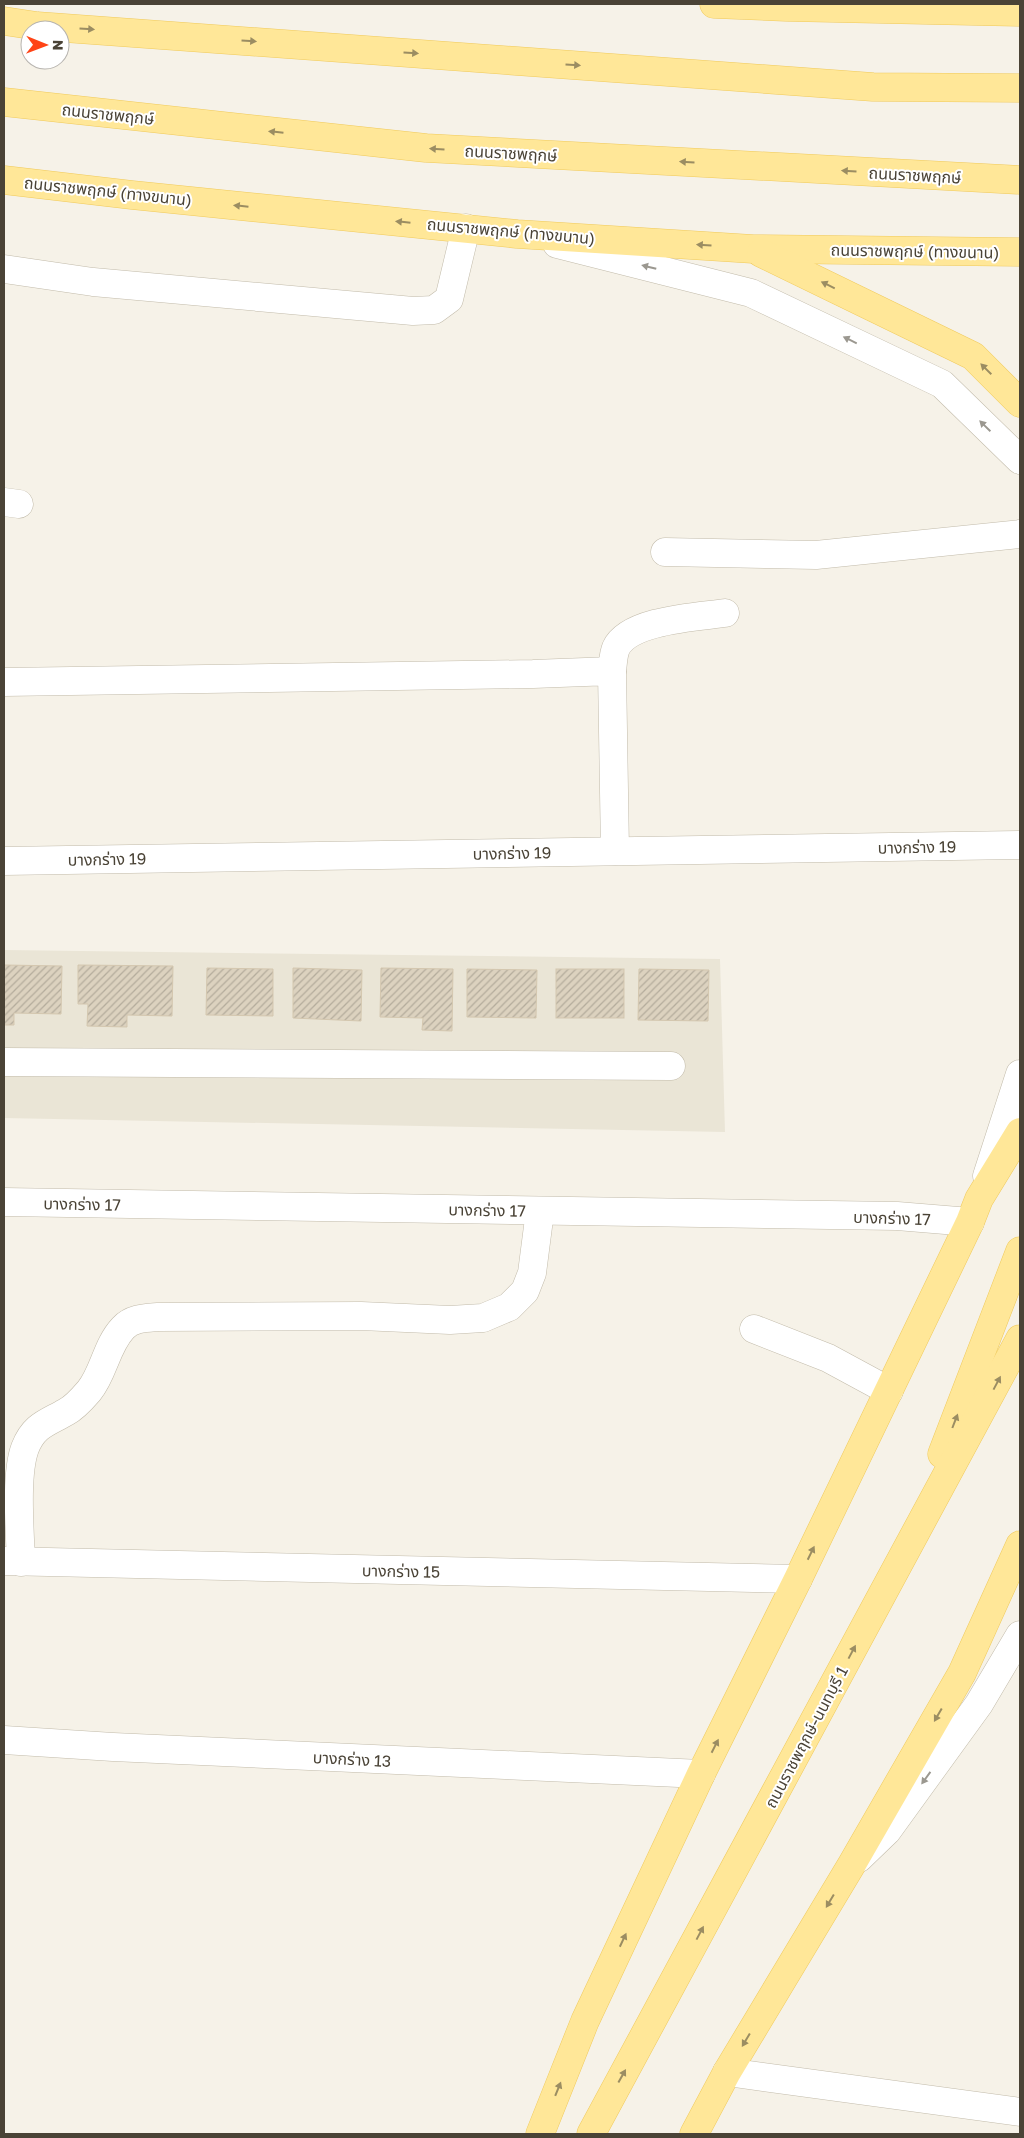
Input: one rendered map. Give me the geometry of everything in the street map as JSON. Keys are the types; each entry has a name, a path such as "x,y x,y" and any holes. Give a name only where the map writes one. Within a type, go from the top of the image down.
{"main road":[{"path":"714,4 1020,12"},
{"path":"4,21 37,26 873,87 1020,88"},
{"name":"ถนนราชพฤกษ์","path":"4,102 426,148 1020,180"},
{"name":"ถนนราชพฤกษ์ (ทางขนาน)","path":"4,180 132,195 517,234 753,249 1020,252"},
{"path":"753,249 973,356 1020,403"},
{"path":"540,2134 585,2021 701,1774 798,1579 975,1210 1020,1132"},
{"path":"899,1565 1020,1252"},
{"name":"ถนนราชพฤกษ์-นนทบุรี 1","path":"591,2134 1020,1339"},
{"path":"962,1673 1020,1545"},
{"path":"694,2134 727,2072 852,1864 962,1673 1020,1581"}],"street":[{"path":"4,269 93,282 413,311 434,310 448,299 466,228"},
{"path":"517,234 751,292 942,384 1020,460"},
{"path":"665,552 816,555 1020,534"},
{"path":"615,851 612,672 615,649 623,638 638,629 660,623 725,613"},
{"path":"4,682 612,672"},
{"name":"บางกร่าง 19","path":"4,861 1020,845"},
{"path":"4,1062 672,1066"},
{"path":"975,1210 1020,1074"},
{"name":"บางกร่าง 17","path":"4,1202 897,1216 975,1210"},
{"path":"12,1562 20,1471 25,1449 33,1433 42,1424 68,1411 89,1391 98,1377 110,1348 123,1328 135,1320 158,1316 361,1316 450,1320 483,1318 509,1307 525,1291 532,1273 540,1211"},
{"path":"754,1329 828,1358 889,1391"},
{"name":"บางกร่าง 15","path":"12,1562 798,1579"},
{"path":"852,1864 887,1831 979,1704 1012,1667 1020,1636"},
{"name":"บางกร่าง 13","path":"4,1740 133,1748 701,1774"},
{"path":"727,2072 1020,2112"}],"shaded area":[{"path":"4,950 720,959 725,1132 4,1118"}],"building":[{"path":"4,965 62,966 61,1014 14,1013 14,1025 4,1025"},
{"path":"78,965 173,966 172,1016 127,1015 127,1027 87,1026 88,1004 78,1004"},
{"path":"207,968 273,969 273,1016 206,1015"},
{"path":"293,968 362,970 361,1021 293,1018"},
{"path":"381,968 453,969 452,1031 422,1030 423,1018 380,1017"},
{"path":"467,969 537,970 536,1018 467,1017"},
{"path":"556,969 624,969 624,1018 556,1018"},
{"path":"639,969 709,970 708,1021 638,1020"}]}
